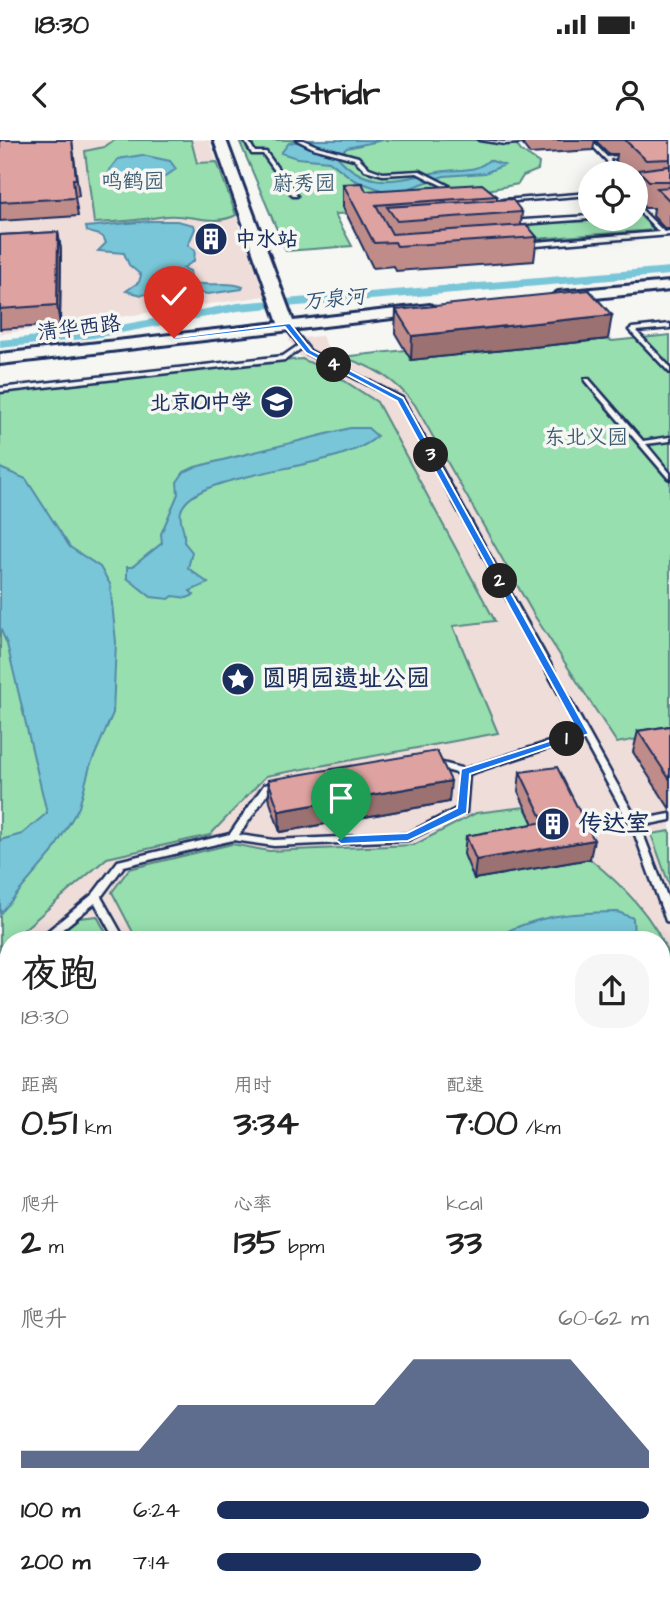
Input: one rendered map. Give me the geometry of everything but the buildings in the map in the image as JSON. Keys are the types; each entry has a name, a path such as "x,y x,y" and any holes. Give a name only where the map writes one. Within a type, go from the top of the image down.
{"main road":[{"path":"220,140 282,311"},
{"path":"547,298 670,286"},
{"name":"清华西路","path":"0,359 282,311 451,308"}],"lane":[{"path":"246,140 254,153 264,153 295,195"},
{"path":"481,140 505,143 556,140"},
{"path":"589,140 607,161"},
{"path":"300,141 356,158 366,169 383,174 418,172 458,191"},
{"path":"606,158 631,156"},
{"path":"496,202 578,195"},
{"path":"648,213 657,212"},
{"path":"498,216 506,223 578,218"},
{"path":"648,217 667,234"},
{"path":"521,245 667,234"},
{"path":"282,311 308,352 400,400 634,824 670,918"},
{"path":"670,326 632,330 670,371"},
{"path":"0,390 285,358 303,345"},
{"path":"587,380 670,477"},
{"path":"641,443 670,439"},
{"path":"417,759 465,772 584,734"},
{"path":"53,931 96,897 121,863 233,837 274,843 408,837 463,810 465,772"},
{"path":"233,837 267,787 294,782"},
{"path":"634,824 670,817"},
{"path":"96,897 115,931"}],"shaded area":[{"path":"0,140 209,140 265,296 0,334"},
{"path":"322,336 328,348 341,357 379,372 403,390 415,405 534,615 670,733 670,931 22,931 107,858 210,835 266,776 498,732 453,625 494,620 377,402 329,371 302,359 288,339"}],"green space":[{"name":"鸣鹤园","path":"114,140 191,140 197,163 217,162 236,215 219,220 166,216 94,223 85,151 104,147"},
{"name":"蔚秀园","path":"239,140 513,140 521,151 539,163 538,170 523,176 518,184 370,213 335,214 352,246 286,251"},
{"path":"578,222 578,231 641,231 535,239 522,224"},
{"name":"东北义园","path":"670,335 670,733 617,743 534,615 415,405 400,388 382,375 341,357 406,350 412,359"},
{"name":"圆明园遗址公园","path":"302,359 329,371 377,402 495,621 453,626 498,733 266,776 210,835 107,858 22,931 0,931 0,392"},
{"path":"525,807 552,865 590,859 637,903 657,931 132,931 112,892 129,869 232,844 269,851 414,845 476,813"},
{"path":"670,831 670,887 651,834"},
{"path":"97,916 105,931 62,931 79,918"}],"water":[{"path":"306,140 383,140 347,148 337,156 360,175 372,179 397,180 471,169 489,160 504,165 485,173 444,176 407,189 387,192 354,180 329,161 297,158 281,153 289,143"},
{"path":"142,155 170,161 176,169 163,178 152,181 111,181 109,170 118,159"},
{"path":"177,221 194,225 195,229 188,245 195,250 194,261 183,268 190,271 192,282 231,284 243,287 242,289 208,294 171,289 142,295 126,291 139,282 141,275 129,265 124,253 98,251 106,243 105,239 87,231 86,227"},
{"path":"350,428 368,428 377,436 359,448 333,457 239,478 191,497 180,515 184,542 192,552 188,568 208,583 190,591 194,595 187,598 173,596 169,599 151,597 127,578 127,567 132,567 162,543 161,534 178,494 177,482 184,472"},
{"path":"0,468 26,479 70,547 100,567 110,584 116,642 113,713 90,766 79,807 52,853 0,914 0,840 22,834 47,813 7,644 0,628"},
{"path":"618,912 633,918 634,931 508,931 537,920 582,913"}],"waterway":[{"name":"万泉河","path":"0,344 94,334 238,307 670,271"}],"place":[{"name":"中水站","path":"211,239"},
{"name":"北京101中学","path":"277,402"},
{"name":"圆明园遗址公园","path":"238,679"},
{"name":"传达室","path":"553,824"}],"route":[{"path":"174,338 287,325 308,352 400,400 584,734 465,772 463,810 408,837 341,840"}]}
